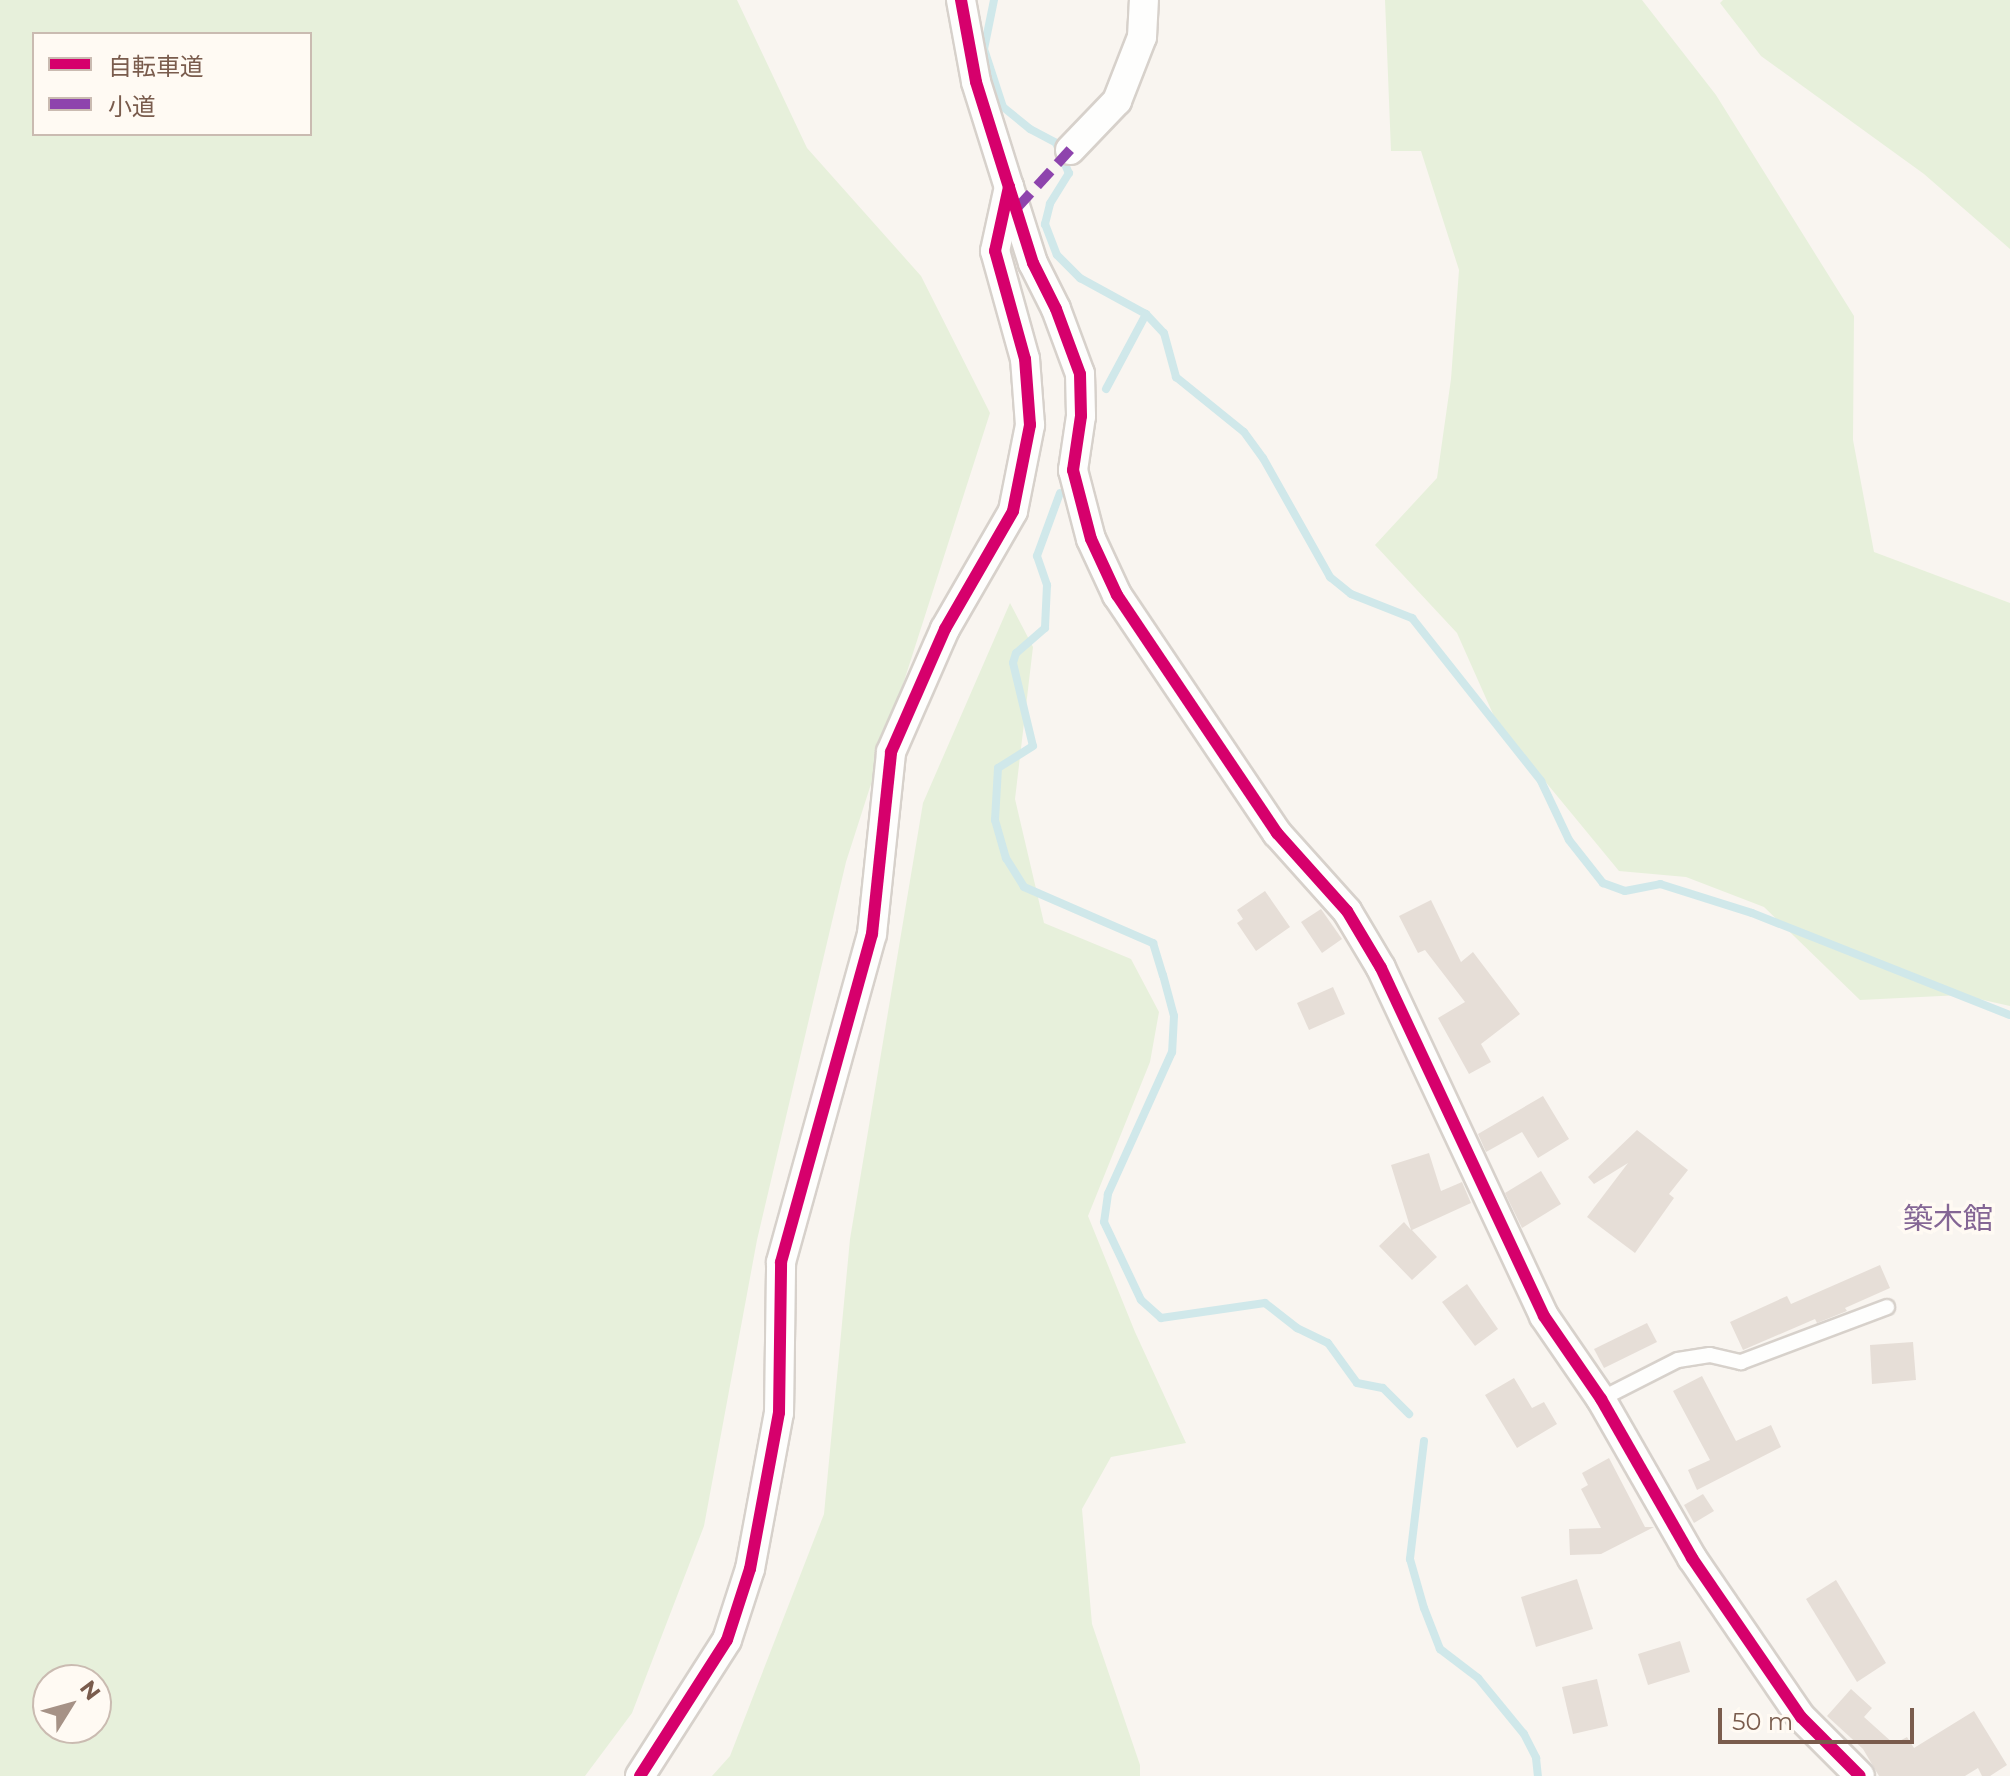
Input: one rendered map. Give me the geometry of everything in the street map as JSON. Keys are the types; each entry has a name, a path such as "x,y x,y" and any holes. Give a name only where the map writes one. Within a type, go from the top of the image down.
{"street":[{"path":"961,0 976,82 1033,263 1056,309 1080,374 1081,416 1073,470 1091,539 1117,595 1277,833 1347,911 1415,1035 1544,1316 1601,1399 1692,1558 1747,1641 1801,1717 1860,1776"},
{"path":"1070,150 1117,101 1142,37 1144,0"},
{"path":"640,1776 727,1640 750,1569 779,1413 781,1262 872,934 891,752 945,629 1013,511 1030,425 1025,359 995,251 1009,187"}],"lane":[{"path":"1601,1399 1678,1360 1710,1355 1741,1362 1887,1307"}],"green space":[{"path":"0,0 737,0 807,148 921,276 990,413 846,862 757,1240 704,1526 632,1713 585,1776 0,1776"},
{"path":"1385,0 1642,0 1716,95 1854,316 1853,440 1874,552 2010,603 2010,1006 1961,995 1860,1000 1764,907 1686,877 1619,871 1497,723 1457,633 1375,545 1437,478 1451,379 1459,270 1421,151 1391,151"},
{"path":"1723,0 2010,0 2010,249 1924,174 1761,56 1720,3"},
{"path":"1010,603 1033,647 1015,799 1044,923 1131,959 1159,1012 1150,1062 1088,1216 1135,1332 1186,1443 1111,1457 1082,1509 1092,1624 1140,1765 1140,1776 712,1776 730,1756 824,1514 850,1239 923,803"}],"building":[{"path":"1265,891 1290,927 1256,951 1237,923 1243,919 1237,910"},
{"path":"1431,900 1461,962 1473,952 1520,1014 1481,1044 1491,1062 1469,1074 1438,1018 1465,1002 1425,950 1418,953 1399,916"},
{"path":"1321,909 1342,939 1322,953 1301,922"},
{"path":"1333,987 1345,1014 1309,1030 1297,1003"},
{"path":"1543,1096 1569,1139 1538,1158 1522,1132 1486,1152 1478,1134"},
{"path":"1637,1130 1688,1170 1669,1194 1674,1198 1635,1253 1587,1217 1628,1163 1594,1184 1588,1177"},
{"path":"1429,1153 1441,1191 1462,1182 1471,1203 1412,1230 1437,1257 1412,1280 1379,1246 1404,1222 1411,1230 1391,1165"},
{"path":"1541,1171 1561,1204 1522,1228 1505,1193"},
{"path":"1880,1265 1890,1288 1845,1308 1847,1311 1817,1323 1815,1319 1743,1350 1730,1322 1787,1296 1791,1304"},
{"path":"1467,1284 1498,1329 1475,1346 1442,1302"},
{"path":"1647,1323 1657,1342 1604,1368 1594,1349"},
{"path":"1913,1342 1916,1380 1872,1384 1870,1345"},
{"path":"1702,1376 1736,1441 1771,1425 1781,1447 1697,1490 1688,1470 1710,1460 1673,1391"},
{"path":"1514,1378 1532,1408 1544,1402 1557,1424 1517,1448 1485,1395"},
{"path":"1609,1458 1645,1527 1654,1527 1601,1554 1570,1555 1569,1529 1601,1528 1581,1489 1588,1485 1582,1473"},
{"path":"1703,1494 1714,1511 1694,1523 1684,1505"},
{"path":"1577,1579 1593,1629 1536,1647 1521,1597"},
{"path":"1836,1580 1886,1663 1857,1682 1806,1599"},
{"path":"1680,1641 1690,1672 1648,1685 1638,1654"},
{"path":"1597,1679 1608,1726 1573,1734 1562,1687"},
{"path":"1851,1689 1872,1708 1864,1717 1894,1744 1907,1737 1914,1748 1974,1711 2007,1765 1990,1776 1982,1776 1978,1768 1965,1776 1879,1776 1863,1749 1827,1716"}],"waterway":[{"path":"994,0 984,49 1003,107 1030,129 1056,143 1069,173 1050,204 1045,224 1057,255 1080,278 1146,314 1164,333 1176,377 1244,432 1263,458 1330,577 1351,594 1412,618 1541,781 1569,840 1603,883 1625,891 1660,884 1752,913 2010,1015"},
{"path":"1106,389 1146,314"},
{"path":"1060,493 1037,556 1047,585 1045,628 1016,653 1013,663 1033,746 998,768 995,820 1006,858 1024,887 1153,943 1163,975 1174,1016 1172,1052 1108,1194 1104,1222 1141,1300 1161,1318 1265,1303 1297,1328 1328,1343 1357,1383 1383,1388 1409,1414"},
{"path":"1424,1441 1410,1559 1424,1608 1440,1649 1478,1678 1524,1734 1536,1758 1538,1776"}],"marked path":[{"path":"1017,208 1070,150"}],"cycle path":[{"path":"961,0 976,82 1033,263 1056,309 1080,374 1081,416 1073,470 1091,539 1117,595 1277,833 1347,911 1381,968 1544,1316 1601,1399 1692,1558 1801,1717 1860,1776"},
{"path":"640,1776 727,1640 750,1569 779,1413 781,1262 872,934 891,752 945,629 1013,511 1030,425 1025,359 995,251 1009,187"}],"district":[{"name":"築木館","path":"1948,1219"}]}
